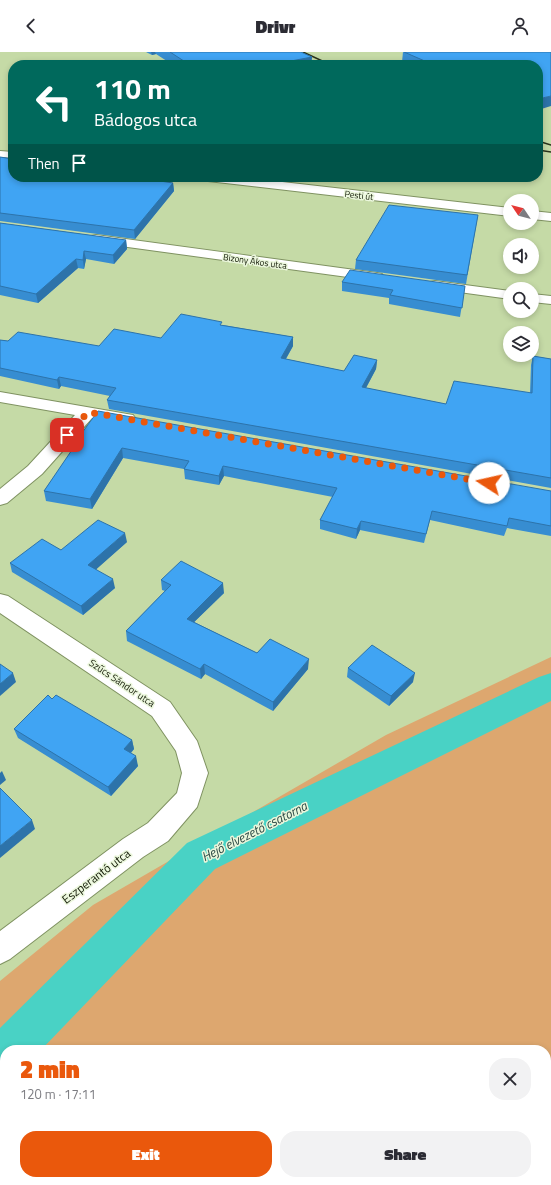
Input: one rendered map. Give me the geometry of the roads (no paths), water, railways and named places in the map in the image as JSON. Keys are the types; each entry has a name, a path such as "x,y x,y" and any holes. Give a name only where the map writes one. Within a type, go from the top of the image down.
{"street":[{"name":"Pesti út","path":"251,182 503,211"},
{"path":"539,216 551,217"},
{"name":"Bizony Ákos utca","path":"86,238 392,279"},
{"path":"424,283 503,294"},
{"path":"539,299 551,300"},
{"path":"0,397 143,422"},
{"path":"0,499 35,470 88,412"},
{"name":"Szűcs Sándor utca","path":"0,602 161,709 188,748 195,772 188,799"},
{"name":"Eszperantó utca","path":"0,949 133,848 158,832 188,799"}],"waterway":[{"name":"Hejő elvezető csatorna","path":"15,1045 201,856 551,686"}],"railway":[{"path":"303,52 320,60"},
{"path":"543,143 551,145"},
{"path":"543,151 551,152"}]}
